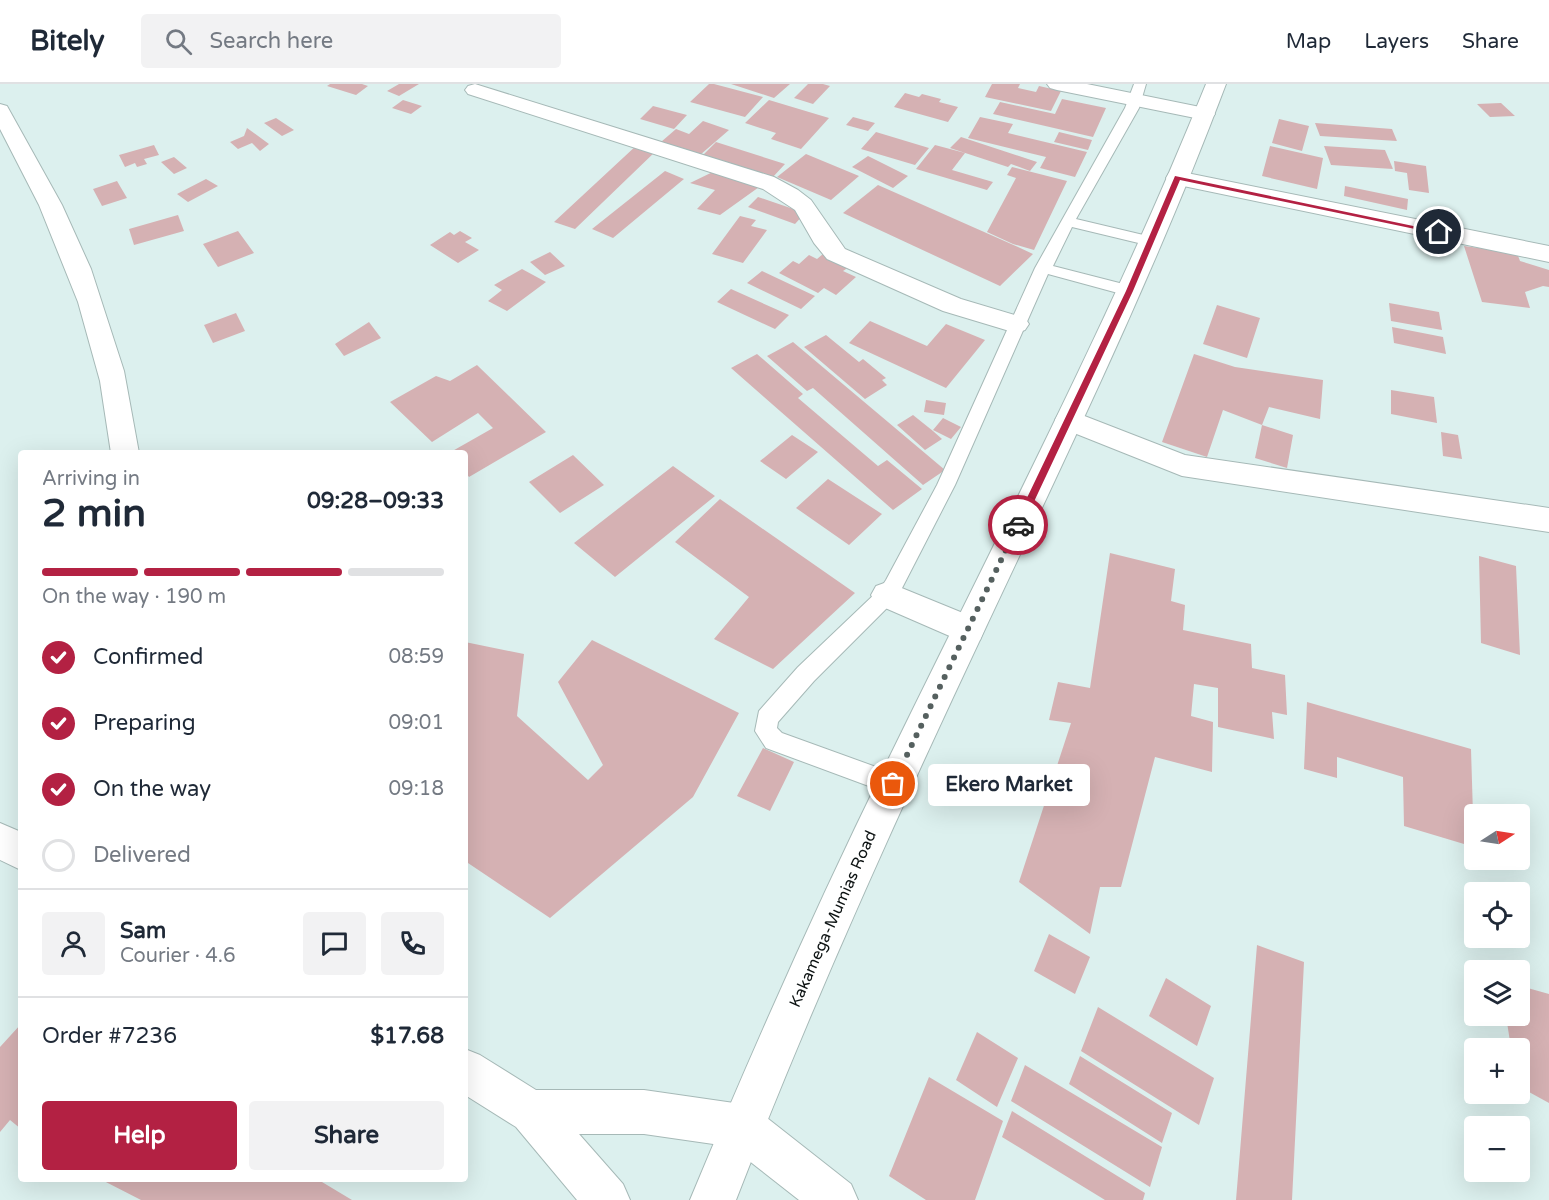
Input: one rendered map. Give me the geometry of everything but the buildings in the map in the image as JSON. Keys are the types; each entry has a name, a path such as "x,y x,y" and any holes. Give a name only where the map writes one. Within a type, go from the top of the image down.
{"main road":[{"path":"1057,84 1137,92 1204,114"},
{"name":"Kakamega-Mumias Road","path":"713,1200 741,1126 893,784 1129,291 1216,84"},
{"path":"475,90 766,182 804,206 822,239 836,254 952,305 1016,324"},
{"path":"0,110 39,177 75,255 111,372 124,450"},
{"path":"1178,178 1549,254"},
{"path":"1069,420 1182,465 1549,519"},
{"path":"887,595 968,630"},
{"path":"0,841 18,850"},
{"path":"468,1072 531,1112 607,1200"},
{"path":"531,1112 644,1112 741,1126 835,1200"}],"lane":[{"path":"893,784 774,741 766,730 767,718 806,674 887,595 946,485 1043,268 1132,108 1137,92"},
{"path":"1068,221 1151,241"},
{"path":"1043,268 1129,291"}],"way so far":[{"path":"893,784 1018,525"}],"place":[{"name":"Ekero Market","path":"893,784"}],"route":[{"path":"1018,525 1129,291 1178,178 1439,232"}]}
